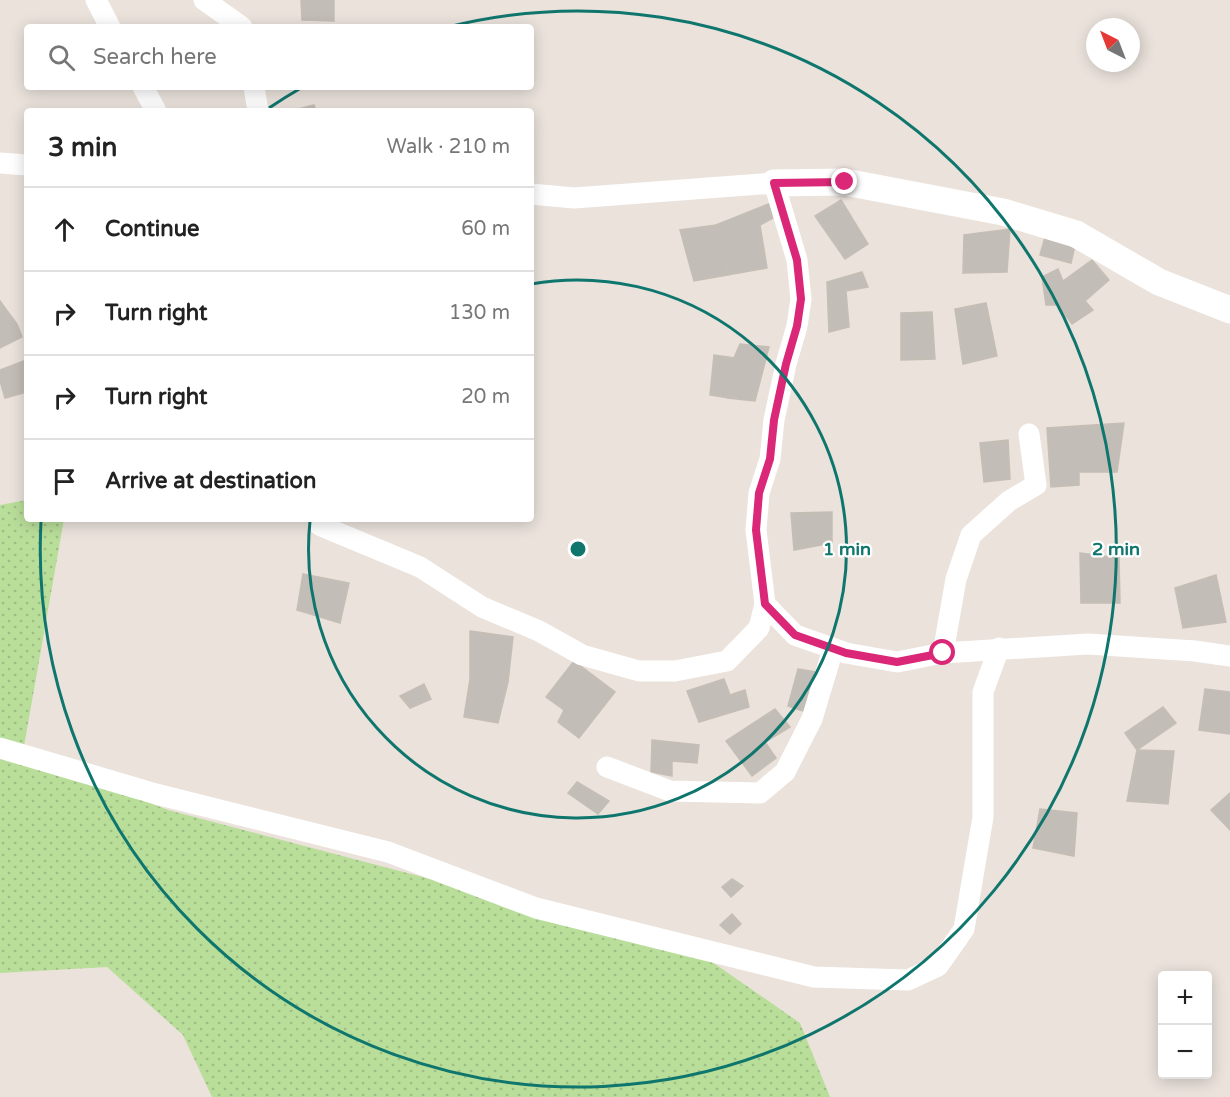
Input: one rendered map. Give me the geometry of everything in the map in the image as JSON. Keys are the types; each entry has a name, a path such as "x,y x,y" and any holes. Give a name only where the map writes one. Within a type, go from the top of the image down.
{"street":[{"path":"96,0 108,24"},
{"path":"204,0 238,24"},
{"path":"145,90 154,108"},
{"path":"254,90 258,108"},
{"path":"0,163 24,165"},
{"path":"534,194 574,198 774,183 845,182 1003,212 1076,234 1159,282 1230,310"},
{"path":"319,525 420,567 482,608 539,631 582,655 639,671 675,671 727,661 759,628 765,604 756,530 759,493 770,459 774,420 797,326 801,299 797,260 774,183"},
{"path":"943,653 956,579 971,535 1009,501 1036,485 1029,434"},
{"path":"765,604 795,635 846,653 897,662 943,653 1088,644 1195,651 1230,656"},
{"path":"0,748 156,794 388,852 536,908 814,977 908,980 938,966 964,929 983,817 982,692 999,648"},
{"path":"607,767 670,791 760,793 785,772 812,719 833,649"}],"green space":[{"path":"24,501 24,522 63,522 23,752 168,810 692,948 800,1023 830,1097 212,1097 183,1035 107,967 0,973 0,505"}],"building":[{"path":"301,0 334,0 334,21 302,20"},
{"path":"841,200 868,244 845,259 815,216"},
{"path":"771,203 773,218 760,225 767,268 728,275 716,225"},
{"path":"716,225 728,275 694,281 680,230"},
{"path":"1010,229 1007,272 963,273 964,235"},
{"path":"1047,230 1076,241 1071,263 1040,255"},
{"path":"1092,260 1109,280 1085,301 1093,310 1072,324 1058,305 1046,305 1042,277 1058,269 1063,281"},
{"path":"862,272 868,287 846,291 849,327 829,332 827,282"},
{"path":"0,301 17,324 22,337 0,348"},
{"path":"986,303 997,356 963,364 955,309"},
{"path":"932,312 935,359 901,360 901,313"},
{"path":"740,344 769,347 755,401 728,398 734,358"},
{"path":"714,355 734,358 728,398 710,395"},
{"path":"24,361 24,393 5,398 0,381 0,370"},
{"path":"1124,423 1117,472 1079,472 1079,485 1051,487 1047,428"},
{"path":"1008,440 1010,479 984,482 980,443"},
{"path":"832,512 832,543 794,550 791,513"},
{"path":"1080,553 1119,558 1120,603 1081,603"},
{"path":"303,574 349,583 340,623 297,610"},
{"path":"1216,575 1226,622 1183,628 1175,588"},
{"path":"470,631 513,637 508,682 470,679"},
{"path":"574,661 615,692 579,738 558,722 564,710 546,697"},
{"path":"798,669 817,672 806,712 788,706"},
{"path":"470,679 508,682 498,723 464,717"},
{"path":"724,679 730,695 745,690 749,707 699,722 687,691"},
{"path":"424,684 431,699 410,708 400,696"},
{"path":"1205,689 1230,692 1230,734 1199,730"},
{"path":"1163,707 1176,723 1137,750 1125,733"},
{"path":"775,709 790,727 765,742 776,758 752,776 726,741"},
{"path":"652,740 699,745 697,763 672,761 672,776 651,772"},
{"path":"1137,750 1174,751 1168,804 1127,801"},
{"path":"577,782 609,801 598,814 568,793"},
{"path":"1230,793 1230,830 1211,810"},
{"path":"1040,809 1077,813 1074,856 1033,848"},
{"path":"732,879 743,886 731,897 722,887"},
{"path":"732,914 741,924 730,934 720,925"}],"route":[{"path":"845,182 774,183 797,260 801,299 797,326 774,420 770,459 759,493 756,530 765,604 795,635 846,653 897,662 943,653"}]}
